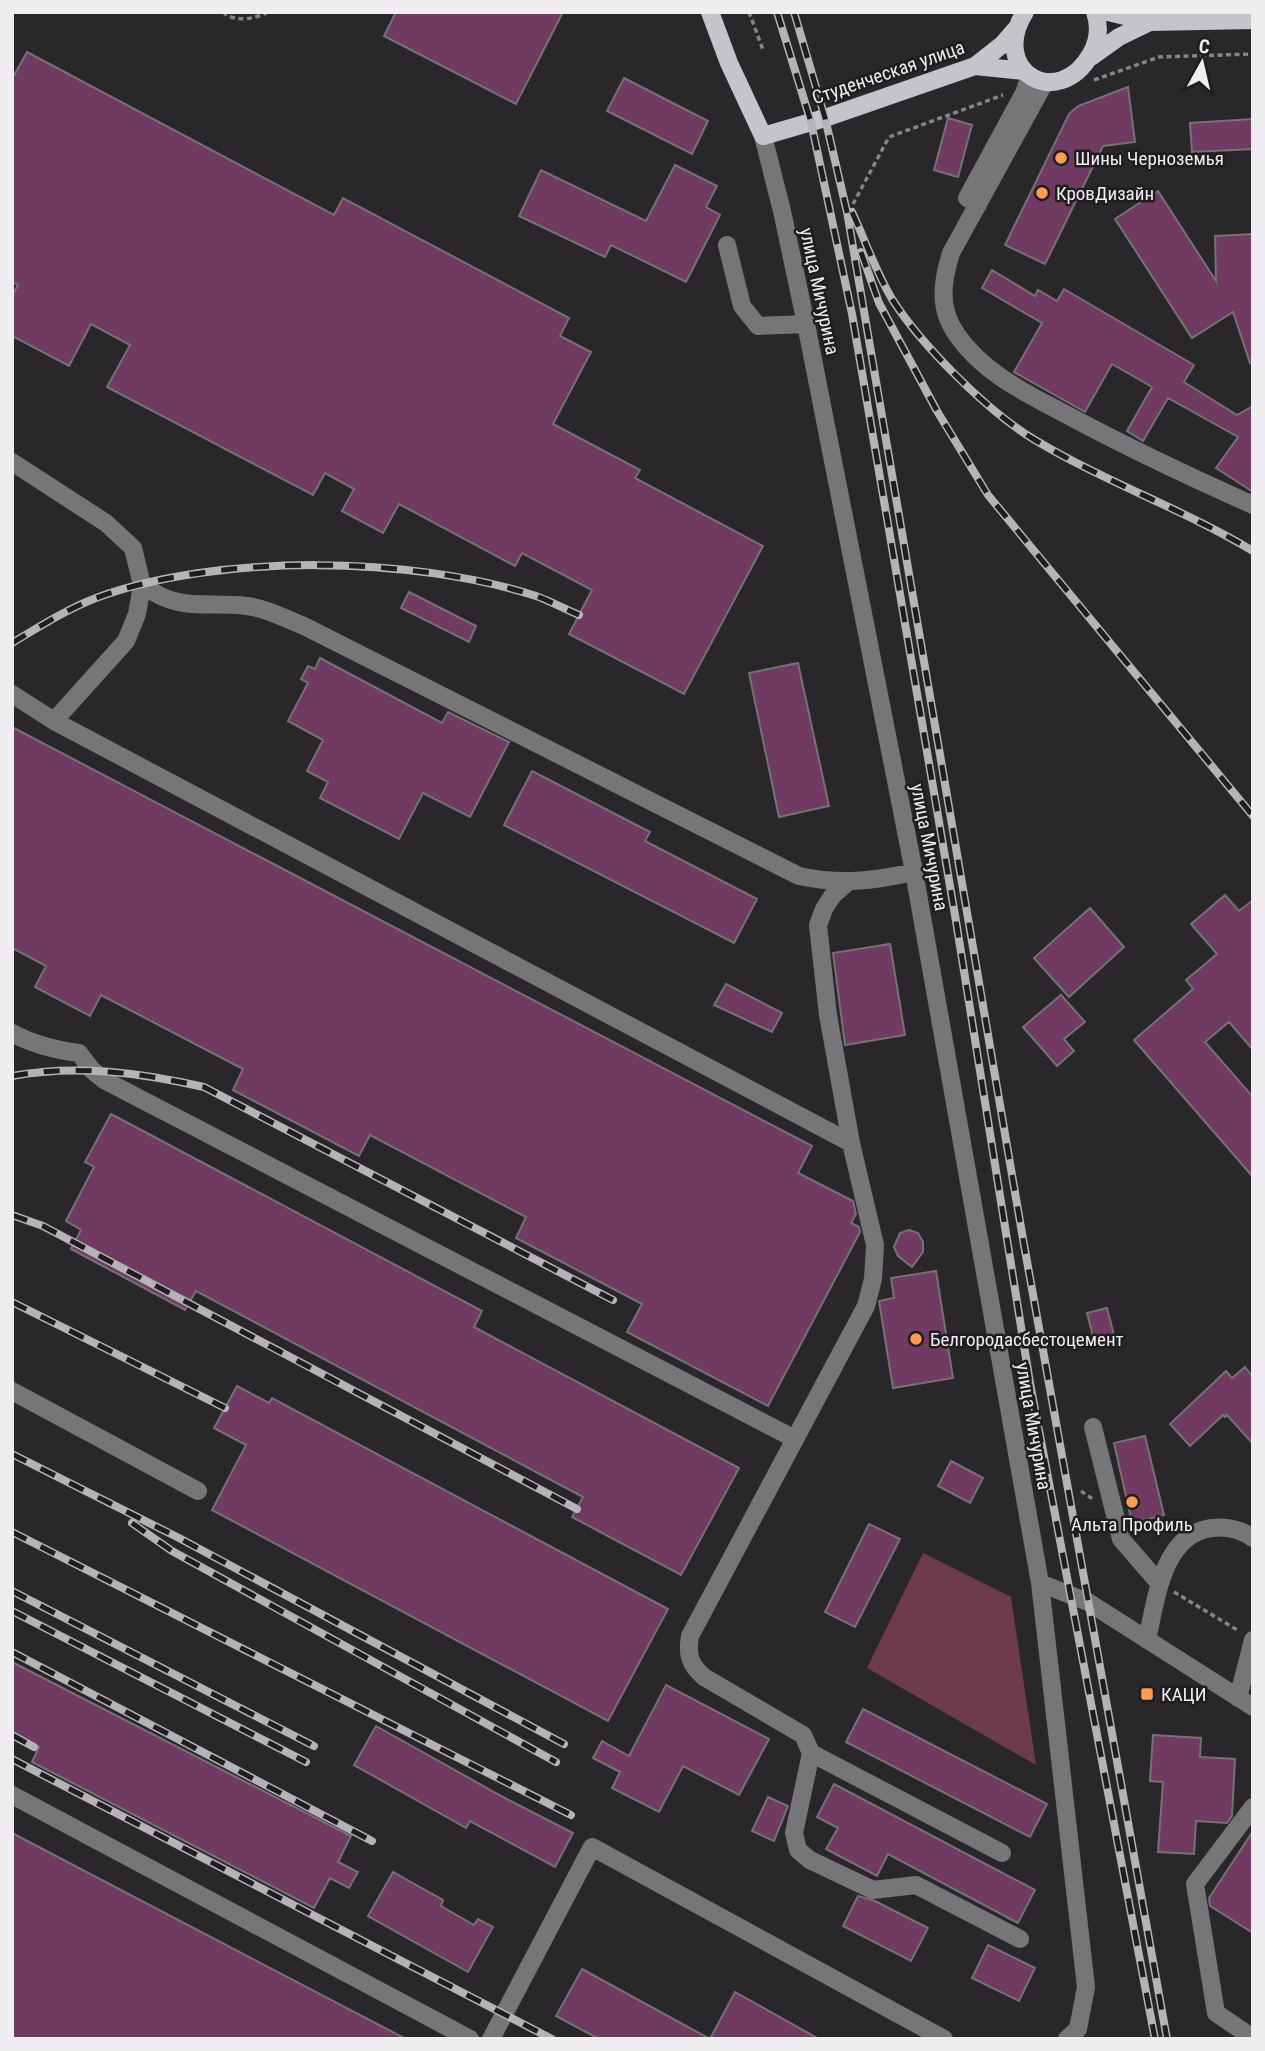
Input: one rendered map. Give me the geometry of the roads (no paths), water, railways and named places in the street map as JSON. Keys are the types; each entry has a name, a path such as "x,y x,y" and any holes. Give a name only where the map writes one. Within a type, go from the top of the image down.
{"main road":[{"name":"улица Мичурина","path":"710,12 729,63 763,136"},
{"name":"Студенческая улица","path":"763,136 825,118 975,66 1003,44 1016,29 1025,12"},
{"path":"1087,61 1098,37 1099,24 1095,12"},
{"path":"1108,12 1150,22 1253,20"},
{"path":"975,66 1031,79 1068,79 1119,37 1150,22"},
{"path":"1016,29 1014,53 1031,79"}],"street":[{"path":"1031,79 978,205 951,253 943,280 944,309 956,334 978,360 1007,383 1136,452 1253,505"},
{"name":"улица Мичурина","path":"763,136 806,324 914,872 1040,1583 1086,1987 1078,2029 1067,2039"},
{"path":"727,245 742,306 758,326 806,324"},
{"path":"12,462 106,523 133,548 142,585 137,614 126,641 54,721"},
{"path":"142,585 158,597 182,605 249,606 304,626 779,867 828,882 848,882 914,872"},
{"path":"12,694 54,721 851,1143"},
{"path":"848,882 833,895 818,925 828,1015 851,1143 875,1245 873,1279 866,1306 690,1636 687,1653 693,1667 704,1677 803,1735 811,1753 794,1833 798,1850 810,1860 873,1890 916,1885 1020,1939"},
{"path":"12,1033 51,1049 79,1053 92,1070 116,1086 795,1439"},
{"path":"12,1391 198,1491"},
{"path":"1093,1427 1121,1539 1160,1584"},
{"path":"1147,1640 1160,1584 1171,1556 1184,1539 1203,1529 1224,1526 1244,1532 1253,1538"},
{"path":"1040,1583 1088,1602 1245,1703 1253,1640"},
{"path":"811,1753 1002,1853"},
{"path":"12,1795 470,2039"},
{"path":"1253,1807 1195,1884 1216,2012 1253,2038"},
{"path":"491,2039 592,1847 944,2039"}],"railway":[{"path":"777,12 811,122 852,314 956,921 1030,1383 1155,2039"},
{"path":"794,12 825,118 847,212 1023,1239 1167,2039"},
{"path":"852,212 892,299 938,356 997,413 1062,455 1253,551"},
{"path":"861,252 879,303 937,411 988,495 1253,816"},
{"path":"12,643 96,598 145,583 199,573 256,567 316,565 433,573 536,596 579,615"},
{"path":"12,1076 60,1071 109,1072 204,1087 613,1300"},
{"path":"12,1215 43,1226 577,1509"},
{"path":"12,1302 225,1408"},
{"path":"12,1454 179,1538 564,1744"},
{"path":"132,1523 172,1551 556,1762"},
{"path":"12,1532 571,1815"},
{"path":"12,1591 314,1746"},
{"path":"12,1611 306,1762"},
{"path":"12,1652 372,1841"},
{"path":"12,1735 34,1747"},
{"path":"12,1759 552,2039"}],"place":[{"name":"Шины Черноземья","path":"1061,158"},
{"name":"КровДизайн","path":"1042,193"},
{"name":"Белгородасбестоцемент","path":"916,1339"},
{"name":"Альта Профиль","path":"1132,1502"},
{"name":"КАЦИ","path":"1147,1694"}]}
